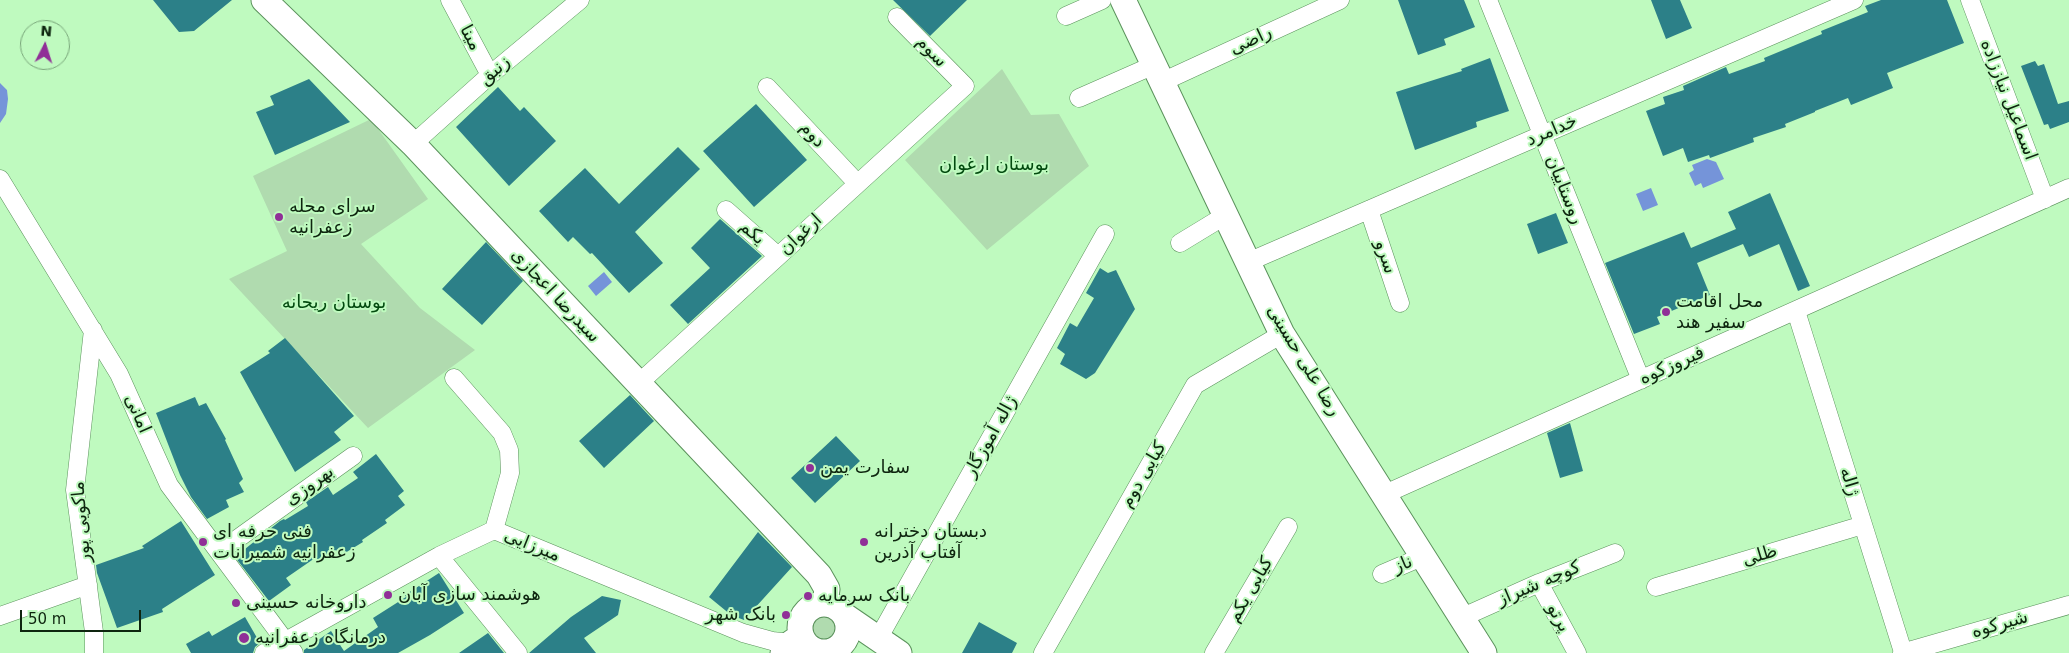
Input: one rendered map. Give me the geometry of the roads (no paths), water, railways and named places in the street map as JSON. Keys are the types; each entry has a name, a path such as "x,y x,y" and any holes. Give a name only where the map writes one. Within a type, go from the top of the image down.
{"main road":[{"name":"سیدرضا اعجازی","path":"264,0 413,144 819,575 835,610"},
{"name":"رضا علی حسینی","path":"1123,0 1282,334 1463,617 1484,653"},
{"path":"835,610 848,624 846,640 834,651 806,648 801,621 804,614 810,608 835,610 899,653"}],"street":[{"name":"مینا","path":"450,0 490,75"},
{"name":"زنبق","path":"413,144 490,75 580,0"},
{"path":"1066,16 1102,0"},
{"name":"راضی","path":"1079,98 1158,73 1340,0"},
{"name":"روستاییان","path":"1488,0 1640,380"},
{"name":"خدامرد","path":"1248,262 1854,0"},
{"name":"اسماعیل نیاززاده","path":"1970,0 2045,199"},
{"name":"سوم","path":"897,17 965,86"},
{"name":"ارغوان","path":"638,384 965,86"},
{"name":"دوم","path":"767,87 857,183"},
{"name":"امانی","path":"0,179 119,374 169,485 290,647"},
{"name":"فیروزکوه","path":"1385,494 2069,188"},
{"name":"یکم","path":"726,210 778,256"},
{"name":"سرو","path":"1369,210 1400,303"},
{"path":"1180,243 1226,215"},
{"name":"ژاله آموزگار","path":"878,639 1105,234"},
{"name":"ژاله","path":"1796,310 1902,653"},
{"name":"ماکویی‌ پور","path":"92,330 75,490 94,632 94,653"},
{"name":"کیایی دوم","path":"1043,653 1195,385 1282,334"},
{"path":"454,378 502,433 509,450 510,473 494,530"},
{"name":"بهروزی","path":"219,552 353,456"},
{"name":"ظلی","path":"1656,588 1863,524"},
{"name":"کیایی یکم","path":"1214,653 1288,526"},
{"name":"میرزایی","path":"264,653 290,647 439,556 494,530 743,633 772,642 806,648"},
{"name":"کوچه شیراز","path":"1463,617 1539,583 1615,553"},
{"path":"439,556 518,653"},
{"name":"ناز","path":"1382,574 1424,556"},
{"name":"پرتو","path":"1539,583 1577,653"},
{"path":"0,616 88,585"},
{"name":"شیرکوه","path":"1902,653 2069,605"}],"water":[{"path":"0,83 7,90 8,99 6,114 0,123"},
{"path":"1707,159 1716,162 1724,179 1703,188 1701,183 1695,186 1689,173 1694,170 1692,165"},
{"path":"1651,188 1658,205 1643,211 1636,194"},
{"path":"604,272 612,282 596,296 588,286"}],"place":[{"name":"سرای محله زعفرانیه","path":"279,217"},
{"name":"محل اقامت سفیر هند","path":"1666,312"},
{"name":"سفارت یمن","path":"810,468"},
{"name":"فنی حرفه ای زعفرانیه شمیرانات","path":"203,542"},
{"name":"دبستان دخترانه آفتاب آذرین","path":"864,542"},
{"name":"هوشمند سازی آبان","path":"388,595"},
{"name":"بانک سرمایه","path":"808,596"},
{"name":"داروخانه حسینی","path":"236,603"},
{"name":"بانک شهر","path":"786,615"},
{"name":"درمانگاه زعفرانیه","path":"244,638"}],"park label":[{"name":"بوستان ارغوان","path":"994,165"},
{"name":"بوستان ریحانه","path":"334,303"}]}
